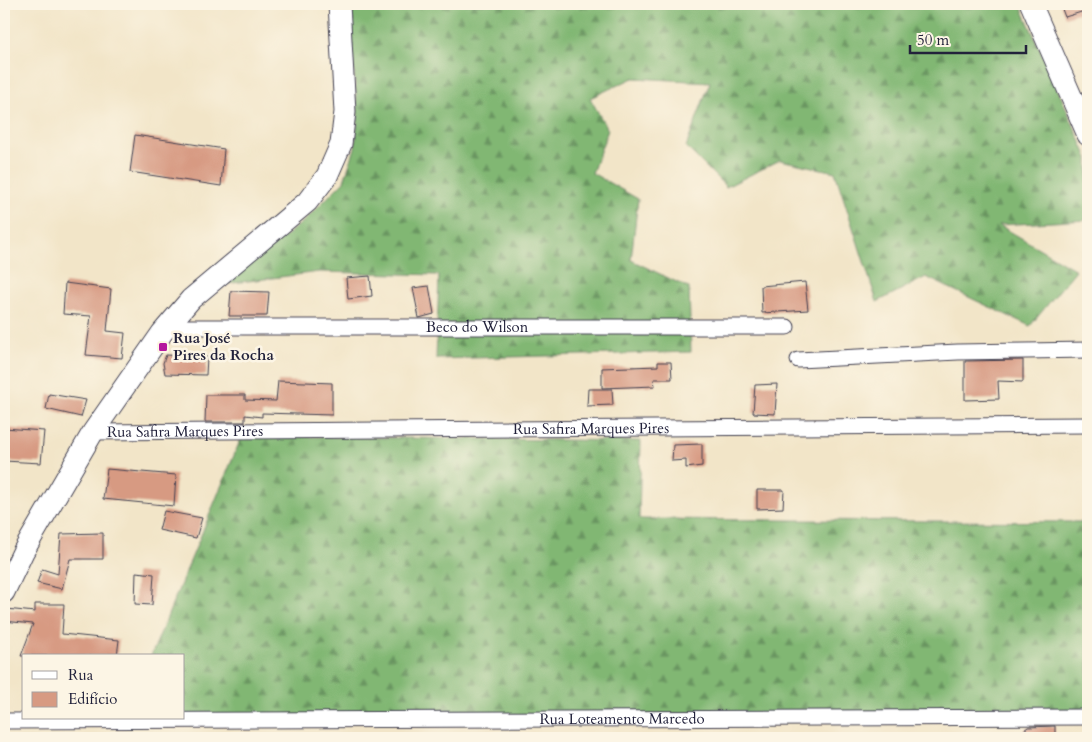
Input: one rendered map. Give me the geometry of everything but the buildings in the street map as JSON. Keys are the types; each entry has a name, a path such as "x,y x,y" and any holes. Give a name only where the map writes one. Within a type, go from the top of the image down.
{"street":[{"path":"4,592 23,552 93,432 168,327 191,299 307,202 327,176 341,144 345,112 340,4"},
{"path":"1030,4 1088,135"},
{"name":"Beco do Wilson","path":"168,327 787,327"},
{"path":"798,360 958,352 1088,350"},
{"name":"Rua Safira Marques Pires","path":"93,432 1088,426"},
{"name":"Rua Loteamento Marcedo","path":"185,719 1088,717"},
{"name":"Rua Loteamento Marcedo","path":"4,720 22,720"}],"green space":[{"path":"348,4 1020,4 1088,158 1088,220 999,225 1076,270 1030,326 926,277 877,302 835,172 780,160 726,187 686,147 710,82 633,78 590,98 608,130 592,173 638,199 631,260 689,288 691,352 436,359 439,275 319,272 225,284 304,221 344,181 355,148 358,116"},
{"path":"242,436 641,441 639,519 1088,522 1088,713 185,717 185,654 152,654"}],"place":[{"name":"Rua José Pires da Rocha","path":"163,347"}]}
